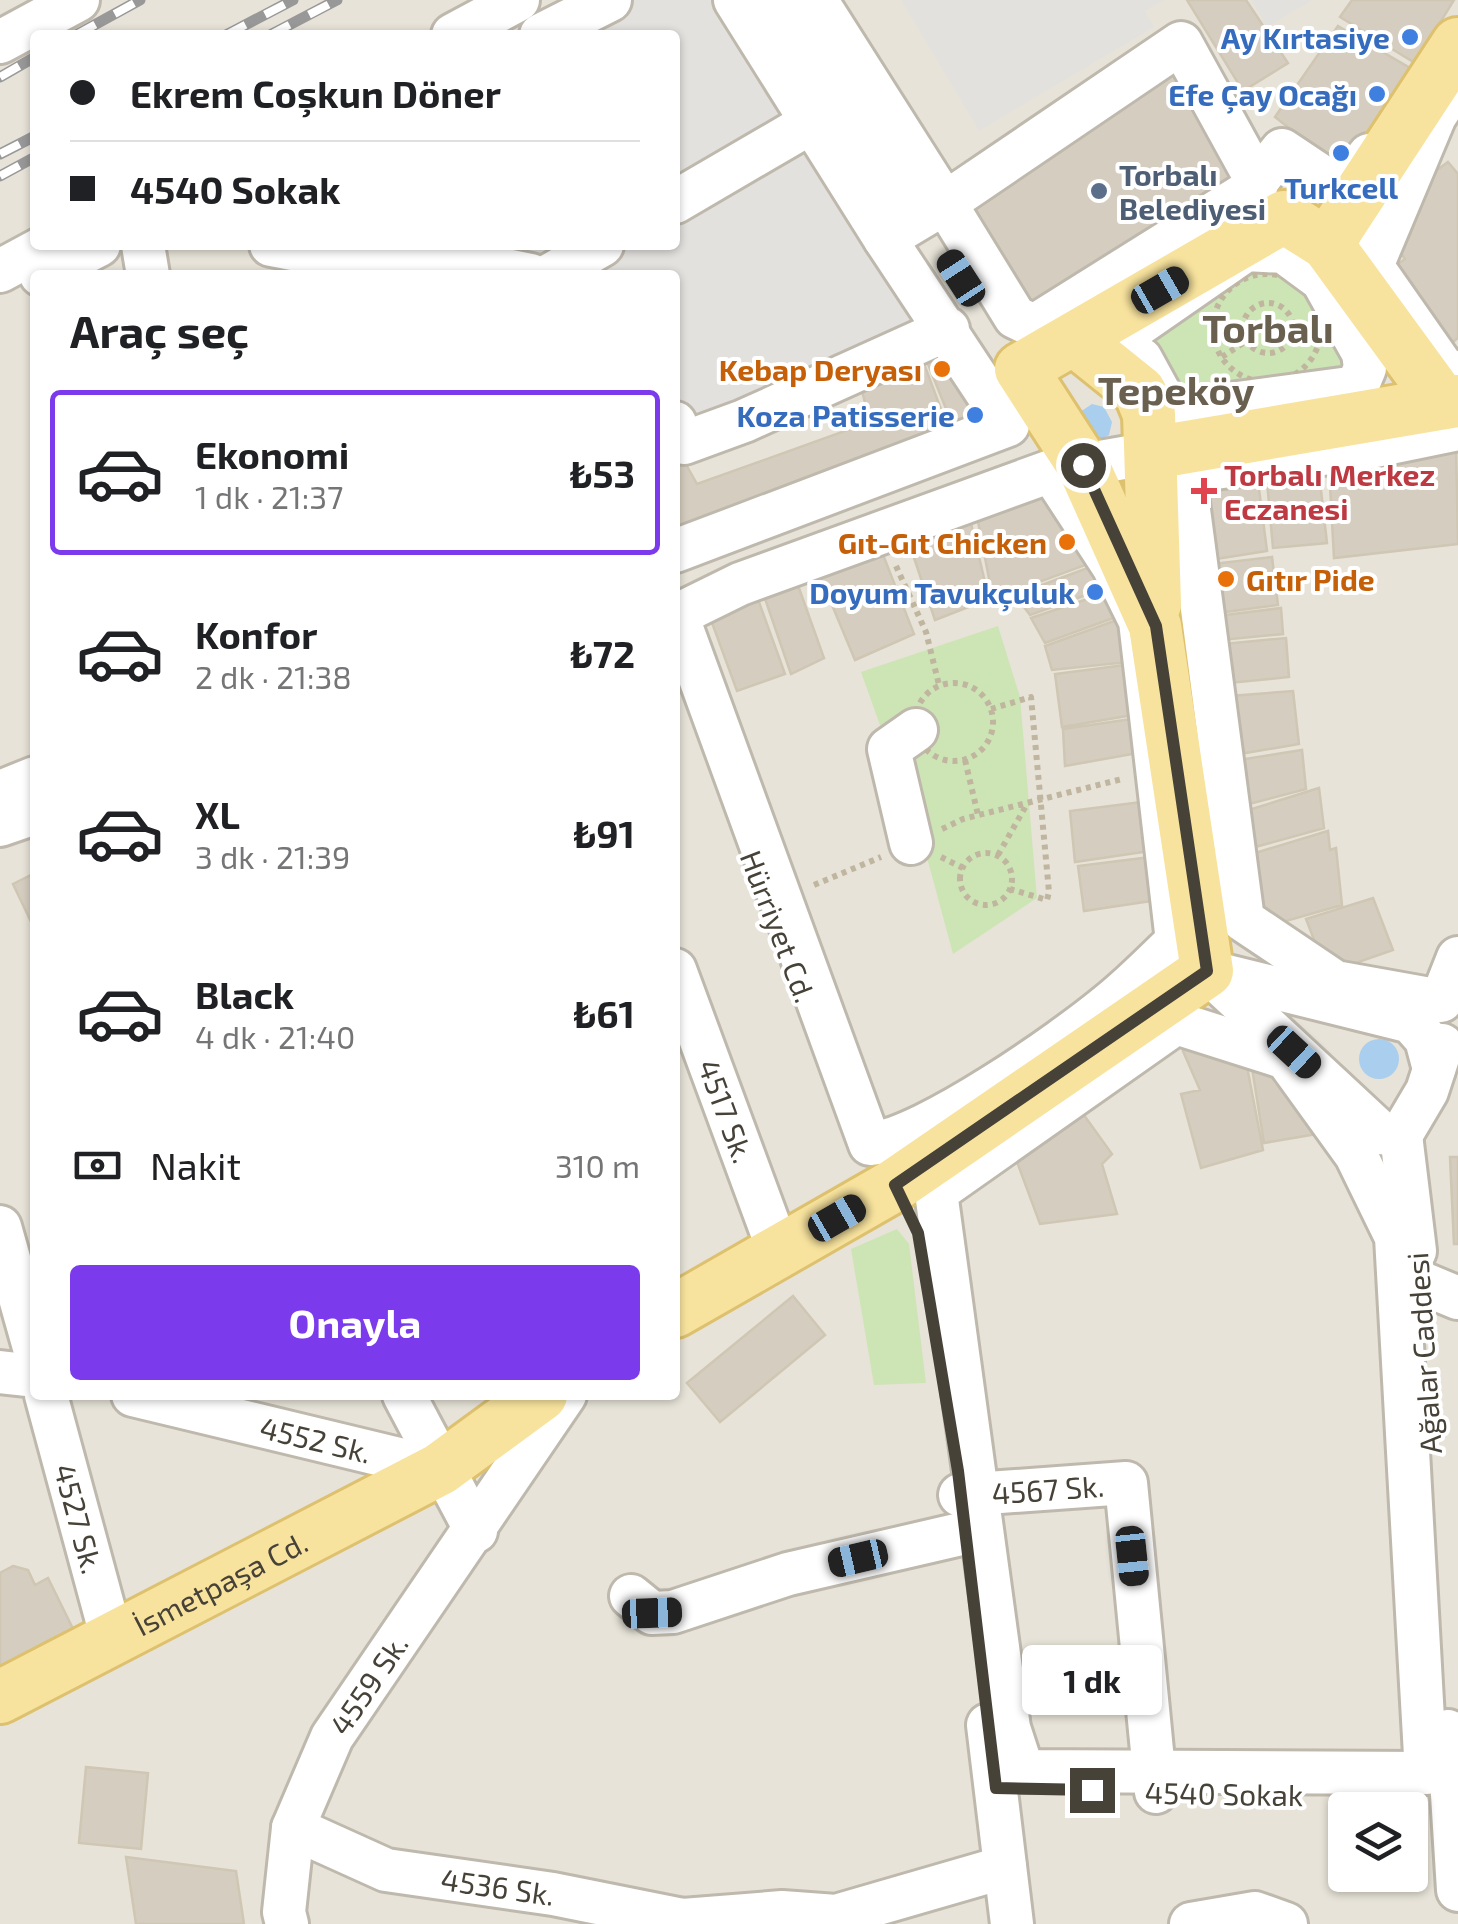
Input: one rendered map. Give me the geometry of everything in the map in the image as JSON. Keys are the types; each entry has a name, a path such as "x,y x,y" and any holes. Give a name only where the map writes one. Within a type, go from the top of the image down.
{"main road":[{"path":"1326,244 1442,108 1458,44"},
{"path":"1152,453 1454,401 1326,244 1284,217 1020,369 1083,465 1156,626"},
{"path":"680,1308 895,1185 1207,971 1156,626 1148,414 1140,392 1074,340"},
{"name":"İsmetpaşa Cd.","path":"0,1697 440,1469 534,1400"}],"street":[{"path":"0,42 78,0"},
{"path":"462,30 518,0"},
{"path":"496,30 552,0"},
{"path":"551,30 610,0"},
{"path":"735,0 917,220 1020,369"},
{"path":"777,0 828,113"},
{"path":"680,548 1008,425 948,328 917,220 816,0"},
{"path":"917,220 1015,317 1034,326 1256,188 1282,150 1345,192 1458,18"},
{"path":"917,220 1181,44 1257,182"},
{"path":"1442,108 1372,266 1446,372 1454,401 1361,449 1184,472 1242,920 1335,982 1441,1001 1458,958"},
{"path":"680,199 828,113"},
{"path":"0,271 39,250"},
{"path":"51,270 89,250"},
{"path":"297,250 401,270"},
{"path":"404,250 512,269 583,250"},
{"path":"444,250 512,269"},
{"path":"1246,250 1284,252 1322,280 1346,317 1364,353 1365,368 1357,387 1170,412 1141,359 1108,344 1246,250"},
{"path":"0,296 30,281"},
{"path":"680,434 684,442 744,421 948,328"},
{"path":"680,568 836,514 1053,418"},
{"path":"1083,465 1152,453"},
{"path":"680,614 740,584 1051,471 1113,566 1140,620 1177,941 1109,1005 983,1090 892,1142 870,1144 680,623"},
{"name":"Hürriyet Cd.","path":"680,671 867,1158 895,1185 918,1233 968,1507"},
{"path":"911,842 888,749 916,730"},
{"path":"0,792 30,780"},
{"path":"0,825 30,815"},
{"path":"1207,971 1411,1022 1446,1073"},
{"path":"1207,971 1381,1132 1401,1134 1428,1091 1446,1073 1458,997"},
{"name":"4517 Sk.","path":"680,984 778,1252"},
{"path":"968,1507 1009,1728 1023,1771 1155,1782 1426,1773 1396,1237 1356,1155 1286,1058 1176,1023 936,1192 996,1788 1012,1924"},
{"name":"Ağalar Caddesi","path":"1401,1134 1418,1281 1452,1702 1452,1799 1458,1890"},
{"path":"0,1227 30,1333"},
{"path":"1418,1281 1458,1298"},
{"path":"0,1372 30,1375"},
{"name":"4527 Sk.","path":"47,1400 112,1639"},
{"name":"4552 Sk.","path":"154,1400 440,1469"},
{"path":"406,1400 476,1531"},
{"name":"4559 Sk.","path":"287,1924 284,1912 293,1828 332,1737 562,1400"},
{"name":"4567 Sk.","path":"968,1507 1126,1483 1155,1782"},
{"path":"630,1596 652,1613 673,1612 968,1507"},
{"name":"4540 Sokak","path":"996,1788 1155,1782 1452,1799"},
{"name":"4536 Sk.","path":"293,1828 386,1870 553,1894 683,1920 836,1916 1005,1866"},
{"path":"1191,1924 1255,1913 1286,1924"}],"path":[{"path":"1267,273 1298,284 1318,310 1319,344 1298,372 1262,382 1244,377 1222,357 1212,333 1214,314 1234,284 1250,276 1267,273"},
{"path":"1256,306 1281,306 1292,319 1292,337 1281,350 1266,354 1246,341 1245,318 1256,306"},
{"path":"1222,357 1246,341"},
{"path":"882,532 926,632 939,685"},
{"path":"992,709 1032,697 1047,900 1010,889"},
{"path":"965,760 978,815"},
{"path":"780,898 978,815 1158,770"},
{"path":"998,855 1027,803"},
{"path":"986,852 998,855 1011,872 1010,889 999,901 983,904 962,890 961,872 970,858 986,852"}],"shaded area":[{"path":"0,0 1458,0 1458,1924 0,1924"},
{"path":"626,0 742,0 954,322 695,435 680,405 680,270 524,270 514,250 680,250 680,30 569,30"},
{"path":"901,0 1164,0 1145,11 1154,27 979,131"},
{"path":"1251,0 1310,0 1311,1 1267,27"}],"green space":[{"path":"1245,253 1316,282 1357,382 1169,405 1132,349"},
{"path":"998,626 1020,697 1037,898 953,954 926,854 861,672"},
{"path":"897,1229 909,1244 926,1383 874,1385 851,1249"}],"water":[{"path":"1092,404 1104,407 1112,422 1109,435 1098,441 1077,414"},
{"path":"1379,1039 1393,1045 1399,1059 1393,1073 1379,1079 1365,1073 1359,1059 1365,1045"}],"building":[{"path":"1187,0 1246,0 1288,63 1243,91"},
{"path":"1352,0 1454,0 1415,63 1340,17"},
{"path":"1338,26 1410,68 1346,173 1275,117"},
{"name":"Torbalı Belediyesi","path":"1180,65 1248,180 1018,317 950,203"},
{"path":"1448,162 1458,174 1458,338 1453,342 1395,266 1405,259 1394,244 1409,233 1401,223 1419,183"},
{"path":"948,340 998,421 957,436 926,359"},
{"path":"923,361 952,439 680,539 680,454 697,484 870,422 860,383"},
{"path":"1456,445 1458,544 1334,558 1329,466"},
{"path":"1318,464 1327,543 1273,548 1266,470"},
{"path":"1256,466 1267,551 1203,561 1190,474"},
{"path":"1047,483 1099,560 993,599 976,511"},
{"path":"969,515 989,599 935,620 907,537"},
{"path":"880,547 914,634 855,660 817,569"},
{"path":"1272,557 1278,605 1210,614 1204,565"},
{"path":"1101,563 1114,585 1030,615 1015,595"},
{"path":"795,577 824,658 791,674 762,590"},
{"path":"1114,590 1127,613 1045,643 1031,618"},
{"path":"755,591 785,674 737,691 707,609"},
{"path":"1281,608 1283,634 1211,641 1209,617"},
{"path":"1128,616 1138,661 1052,670 1045,646"},
{"path":"1286,638 1289,677 1219,684 1213,645"},
{"path":"1141,663 1145,713 1062,727 1055,674"},
{"path":"1293,691 1299,744 1228,756 1218,697"},
{"path":"1145,717 1149,751 1065,766 1063,729"},
{"path":"1302,750 1306,789 1234,808 1226,762"},
{"path":"1319,788 1324,828 1241,851 1236,814"},
{"path":"1150,801 1157,850 1075,862 1070,811"},
{"path":"1328,831 1330,850 1336,848 1342,905 1265,927 1242,857"},
{"path":"1159,856 1165,899 1084,911 1078,866"},
{"path":"30,876 30,920 13,884"},
{"path":"1373,898 1393,950 1327,973 1306,919"},
{"path":"1197,1039 1244,1051 1263,1150 1201,1168 1181,1094 1200,1090 1183,1051"},
{"path":"1272,1064 1322,1133 1264,1143 1252,1068"},
{"path":"1076,1104 1112,1154 1102,1164 1117,1214 1040,1224 1013,1151"},
{"path":"1450,1157 1458,1157 1458,1244 1454,1244"},
{"path":"793,1296 825,1335 720,1422 687,1383"},
{"path":"13,1566 28,1570 35,1585 48,1578 75,1633 0,1670 0,1573"},
{"path":"86,1767 148,1773 141,1849 79,1843"},
{"path":"126,1857 236,1871 244,1924 136,1924"}],"railway":[{"path":"85,30 140,0"},
{"path":"236,30 293,0"},
{"path":"280,30 337,0"},
{"path":"0,77 30,60"},
{"path":"0,154 30,139"},
{"path":"0,176 30,160"}],"place":[{"name":"Ay Kırtasiye","path":"1410,37"},
{"name":"Efe Çay Ocağı","path":"1377,94"},
{"name":"Turkcell","path":"1341,153"},
{"name":"Torbalı Belediyesi","path":"1099,191"},
{"name":"Kebap Deryası","path":"942,369"},
{"name":"Koza Patisserie","path":"975,415"},
{"name":"Torbalı Merkez Eczanesi","path":"1204,491"},
{"name":"Gıt-Gıt Chicken","path":"1067,542"},
{"name":"Gıtır Pide","path":"1226,579"},
{"name":"Doyum Tavukçuluk","path":"1095,592"}],"district":[{"name":"Torbalı","path":"1268,327"},
{"name":"Tepeköy","path":"1176,389"}],"route":[{"path":"1083,465 1156,626 1207,971 895,1185 918,1233 958,1471 996,1788 1092,1790"}]}
